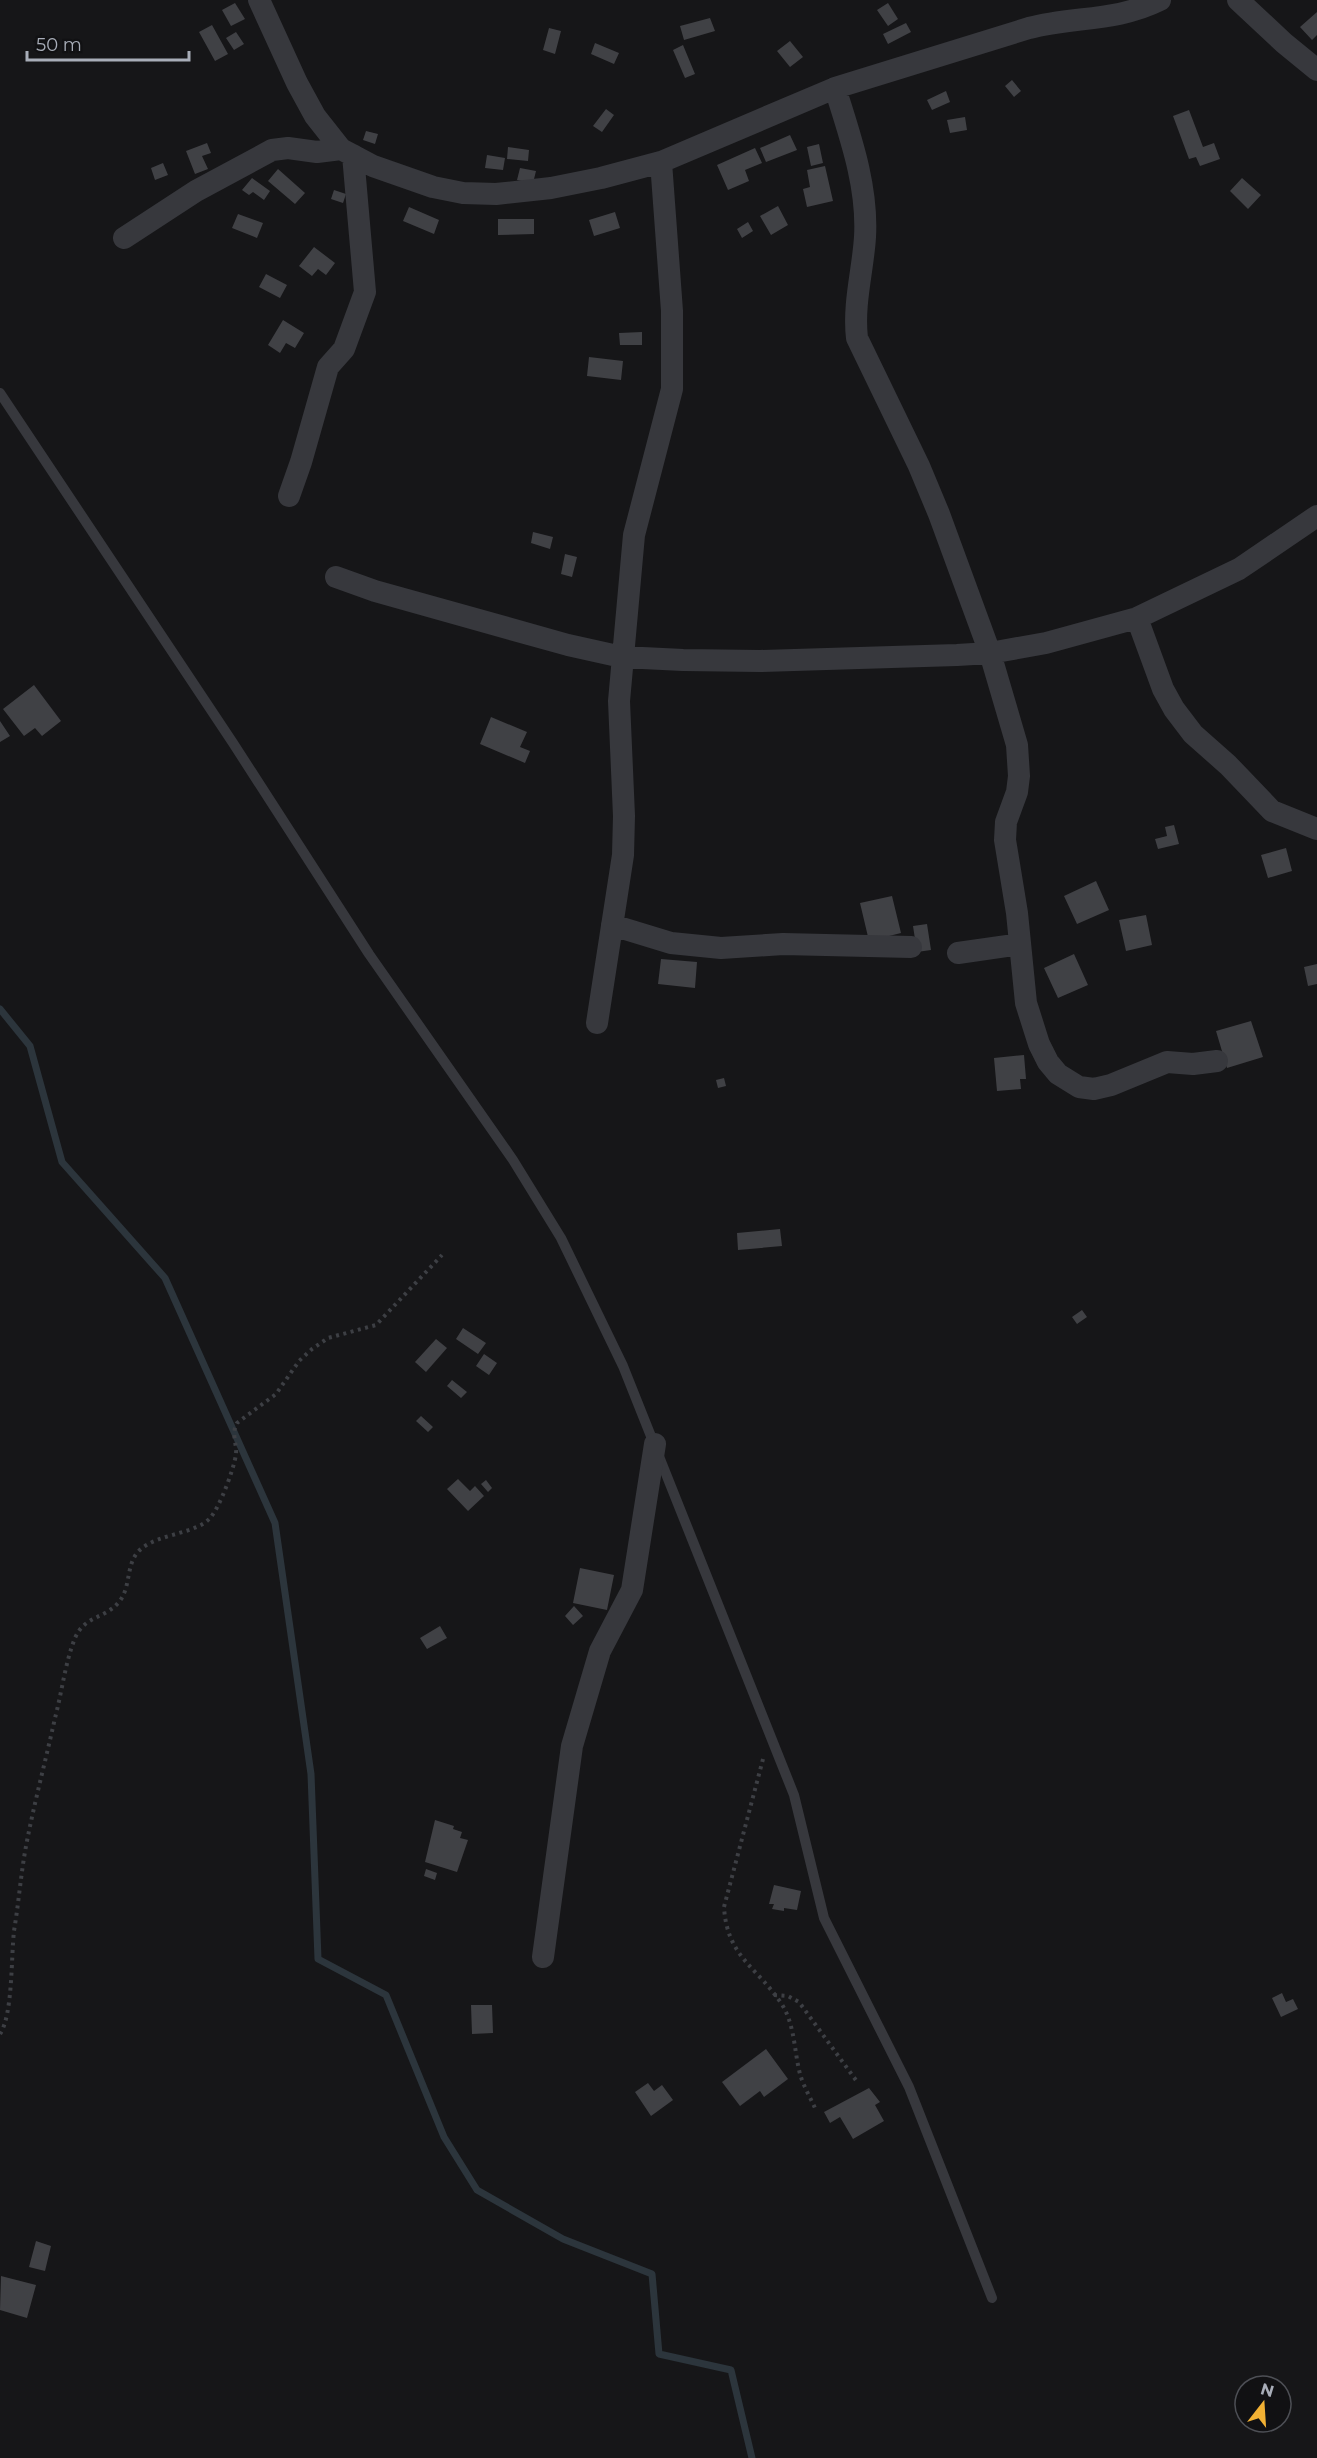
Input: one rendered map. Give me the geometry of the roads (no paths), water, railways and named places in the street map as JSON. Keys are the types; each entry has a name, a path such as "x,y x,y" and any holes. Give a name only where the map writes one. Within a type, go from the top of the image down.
{"street":[{"path":"259,0 297,83 315,116 347,152 373,166 433,187 496,194 551,188 661,162 835,88 1029,28 1053,22 1098,19 1147,7 1160,0"},
{"path":"1238,0 1317,70"},
{"path":"835,88 856,159 865,211 865,236 856,320 857,338 919,466 939,513 990,653 1014,734 1019,763 1017,792 1006,822 1005,840 1026,1003 1032,1024 1048,1062 1069,1082 1094,1089 1111,1085 1167,1062 1193,1064 1217,1061"},
{"path":"124,238 196,191 272,150 288,148 318,153 347,152"},
{"path":"289,496 302,462 328,367 344,349 365,292 347,152"},
{"path":"597,1023 623,855 624,816 619,735 622,657 637,516 669,408 672,389 672,311 661,162"},
{"path":"336,577 375,591 568,645 622,657 760,661 990,653 1046,643 1137,618 1239,569 1317,516"},
{"path":"1137,618 1162,689 1174,710 1193,734 1228,765 1272,811 1317,829"},
{"path":"612,925 671,943 721,948 783,944 911,947"},
{"path":"958,953 1020,944"},
{"path":"543,1957 572,1746 600,1651 632,1590 655,1444"}],"lane":[{"path":"0,393 233,743 369,954 513,1160 561,1238 623,1366 794,1795 824,1918 909,2087 992,2298"}],"waterway":[{"path":"0,1009 30,1046 62,1162 165,1278 275,1523 311,1774 318,1959 386,1995 444,2137 477,2190 563,2239 652,2274 659,2354 731,2370 752,2458"}]}
